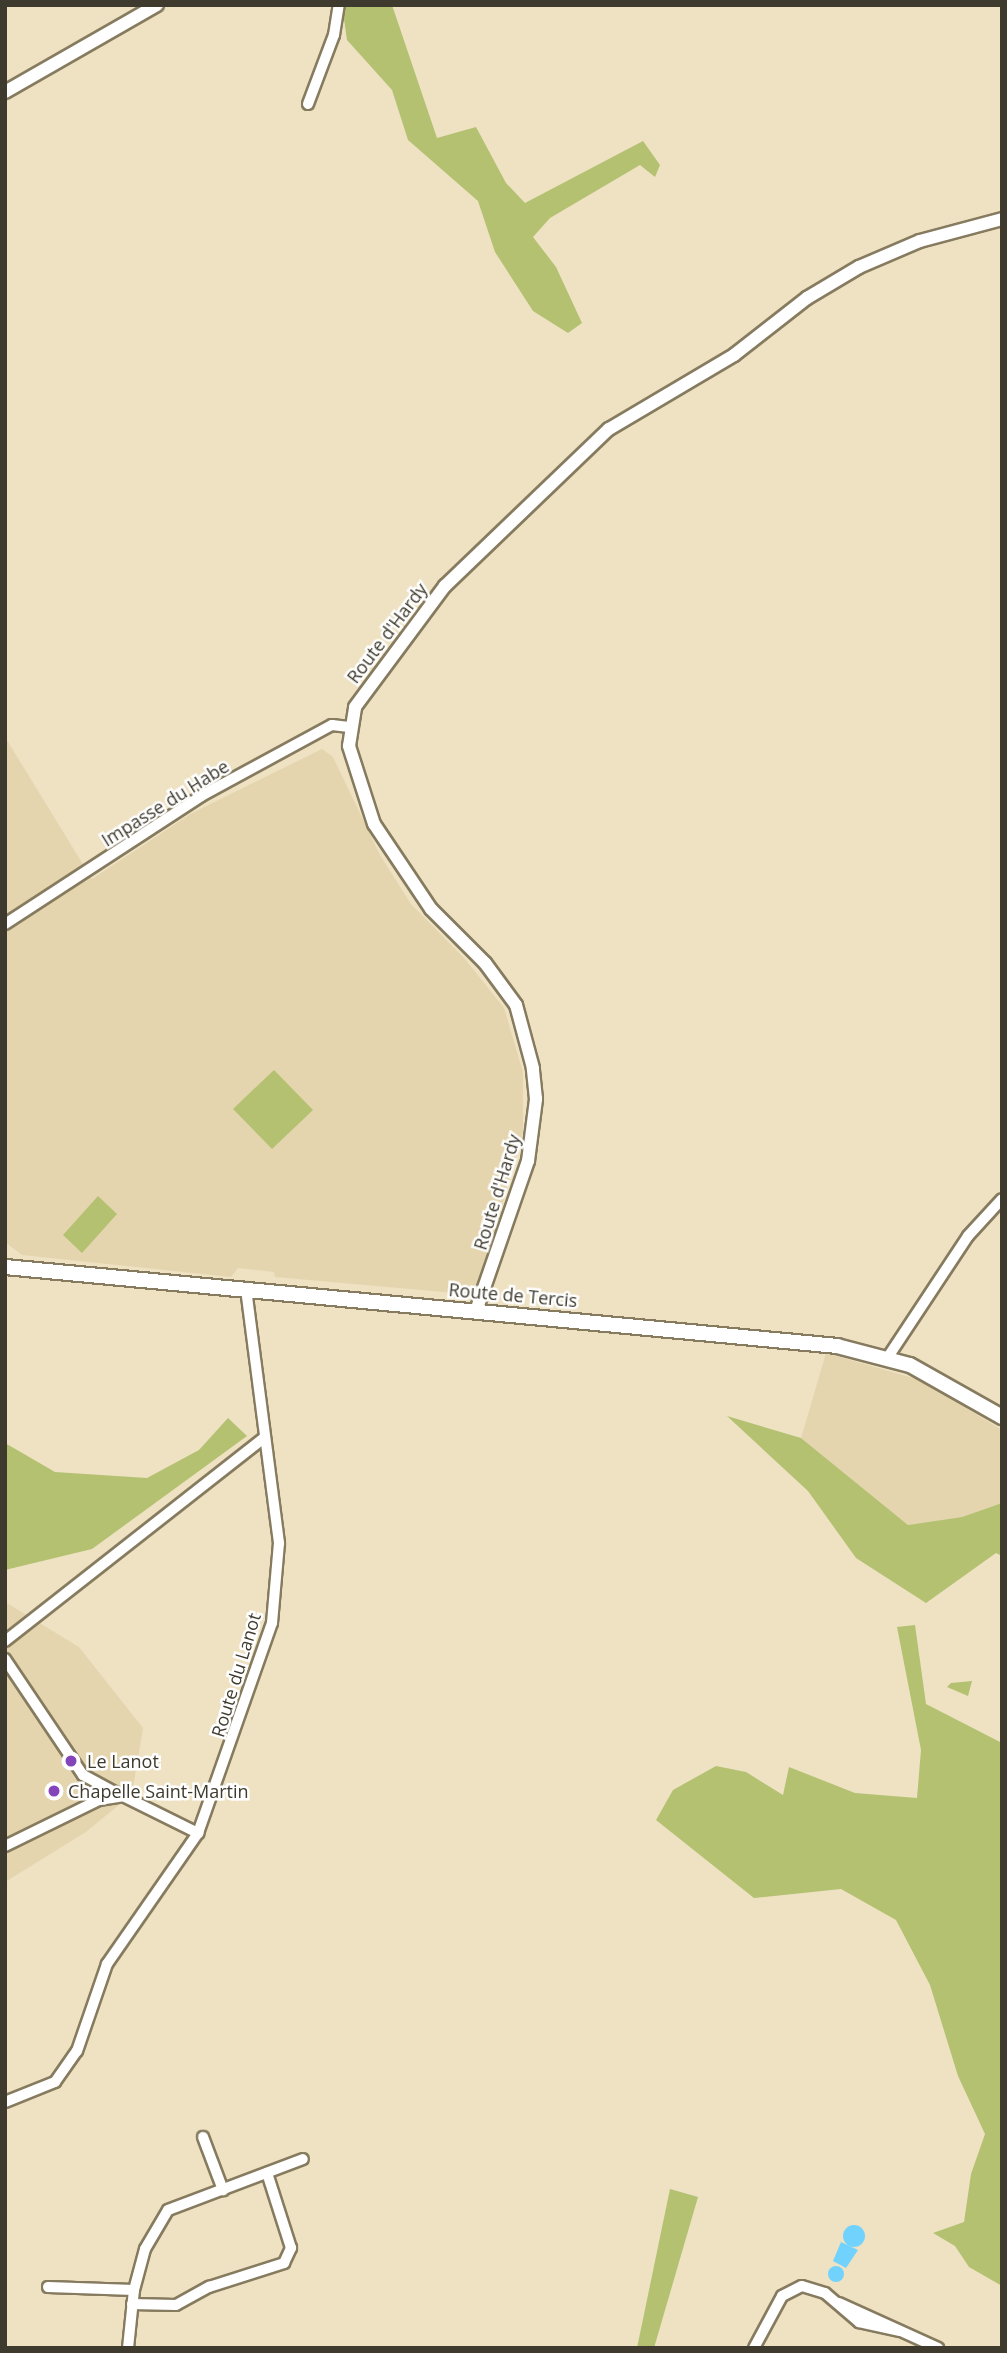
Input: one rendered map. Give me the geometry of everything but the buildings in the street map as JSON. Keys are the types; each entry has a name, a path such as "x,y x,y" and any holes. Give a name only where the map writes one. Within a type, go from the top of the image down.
{"main road":[{"name":"Route de Tercis","path":"5,1267 812,1342 887,1357 929,1374 1002,1417"}],"street":[{"path":"11,90 135,11 157,5"},
{"path":"308,104 334,35 339,5"},
{"name":"Route d'Hardy","path":"476,1311 528,1161 537,1099 528,1047 516,1005 485,963 431,909 374,824 353,763 349,727 365,689 445,586 609,429 746,348 807,298 849,273 920,241 1002,219"},
{"name":"Impasse du Habe","path":"5,924 201,796 332,725 349,727"},
{"path":"887,1357 968,1236 1002,1199"},
{"name":"Route du Lanot","path":"5,2102 55,2082 77,2050 107,1964 198,1833 272,1623 279,1543 263,1438 246,1288"},
{"path":"5,1641 263,1438"},
{"path":"5,1659 83,1775 198,1833"},
{"path":"5,1846 99,1800 123,1796"},
{"path":"203,2137 223,2190"},
{"path":"128,2348 134,2290 145,2249 168,2210 303,2160"},
{"path":"132,2304 176,2305 209,2287 285,2263 291,2248 267,2173"},
{"path":"48,2287 134,2290"},
{"path":"754,2348 776,2306 791,2291 812,2287 839,2303 850,2318 900,2331 938,2348"}],"shaded area":[{"path":"5,737 92,879 192,813 322,749 333,757 380,855 411,904 465,959 504,1008 523,1072 523,1132 477,1295 275,1277 274,1272 238,1268 231,1277 22,1255 5,1242"},
{"path":"826,1353 920,1380 1002,1430 1002,1503 962,1517 908,1525 801,1438"},
{"name":"Le Lanot","path":"5,1602 79,1647 143,1728 132,1794 86,1832 5,1882"}],"green space":[{"path":"342,5 392,5 437,138 476,127 506,183 525,203 643,141 660,165 655,177 640,165 550,218 533,237 556,267 582,323 568,333 533,311 495,252 478,201 408,140 392,90 347,40"},
{"path":"274,1070 313,1110 272,1149 233,1109"},
{"path":"98,1196 117,1214 82,1253 63,1235"},
{"path":"727,1416 801,1438 908,1525 962,1517 1002,1503 1002,1556 996,1553 926,1603 856,1558 808,1491"},
{"path":"228,1418 247,1436 92,1549 5,1570 5,1443 55,1472 147,1478 199,1450"},
{"path":"915,1625 926,1704 1002,1743 1002,2286 969,2267 955,2246 933,2233 964,2222 971,2174 985,2134 958,2076 930,1985 896,1920 841,1889 754,1898 656,1820 673,1790 716,1766 746,1772 783,1795 789,1767 855,1793 917,1798 921,1750 897,1627"},
{"path":"972,1681 968,1696 947,1687 951,1683"},
{"path":"670,2189 698,2197 654,2348 637,2348"}],"water":[{"path":"854,2225 862,2228 865,2236 862,2244 854,2247 846,2244 843,2236 846,2228"},
{"path":"841,2242 858,2250 846,2268 833,2261"},
{"path":"833,2266 839,2266 844,2274 842,2280 833,2282 828,2277 828,2271"}],"place":[{"name":"Le Lanot","path":"71,1761"},
{"name":"Chapelle Saint-Martin","path":"54,1791"}]}
